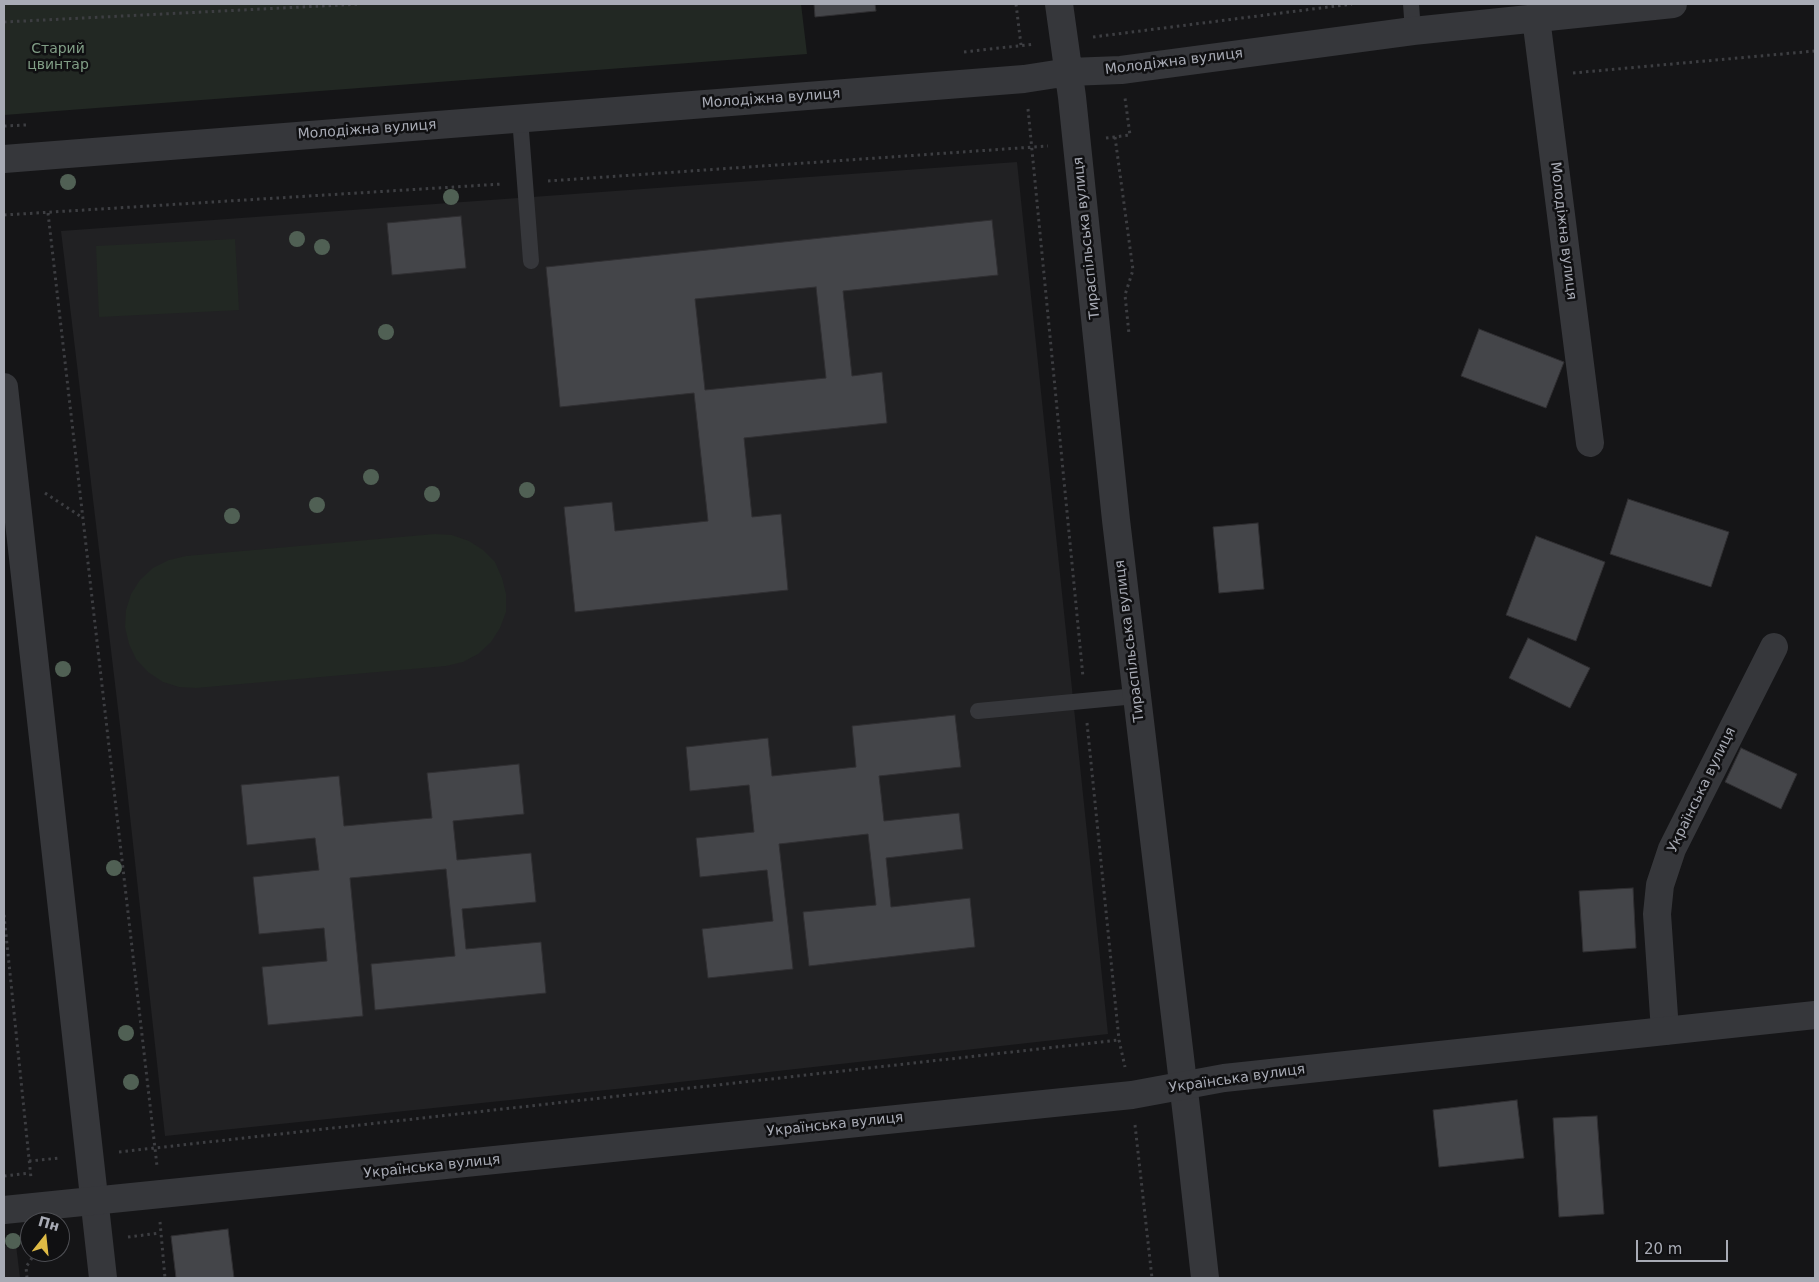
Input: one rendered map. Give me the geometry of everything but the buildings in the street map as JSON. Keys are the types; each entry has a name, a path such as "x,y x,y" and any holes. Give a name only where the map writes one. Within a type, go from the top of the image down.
{"street":[{"name":"Тираспільська вулиця","path":"1059,4 1136,696 1183,1085 1204,1278"},
{"name":"Молодіжна вулиця","path":"4,159 1024,79 1068,72 1121,70 1413,31 1673,4"},
{"name":"Молодіжна вулиця","path":"1536,18 1590,443"},
{"path":"4,388 103,1278"},
{"name":"Українська вулиця","path":"1665,1031 1657,914 1660,885 1672,849 1774,647"},
{"name":"Українська вулиця","path":"4,1210 1122,1096 1234,1077 1815,1015"}],"lane":[{"path":"1410,4 1413,31"},
{"path":"520,118 531,261"},
{"path":"978,711 1136,696"}],"path":[{"path":"4,22 361,4"},
{"path":"1016,4 1020,45 1352,4"},
{"path":"1543,76 1815,51"},
{"path":"1115,137 1133,270 1125,295 1130,344"},
{"path":"48,213 160,1194 160,1233 166,1278"},
{"path":"4,915 35,1207"},
{"path":"29,1161 1119,1040"},
{"path":"4,1176 31,1173"},
{"path":"27,1278 26,1268 30,1262"}],"shaded area":[{"path":"1017,162 1108,1034 635,1087 165,1136 121,734 61,231"},
{"path":"16,1245 20,1278 4,1278 4,1246"}],"green space":[{"name":"Старий цвинтар","path":"4,4 801,4 807,54 4,115"},
{"path":"235,239 239,310 99,317 96,246"},
{"path":"435,534 452,535 469,541 483,550 495,562 506,594 506,612 500,628 491,642 478,654 463,662 446,666 196,688 179,687 163,682 148,672 136,659 129,644 125,627 126,610 131,594 140,580 153,568 169,560 186,556"}]}
